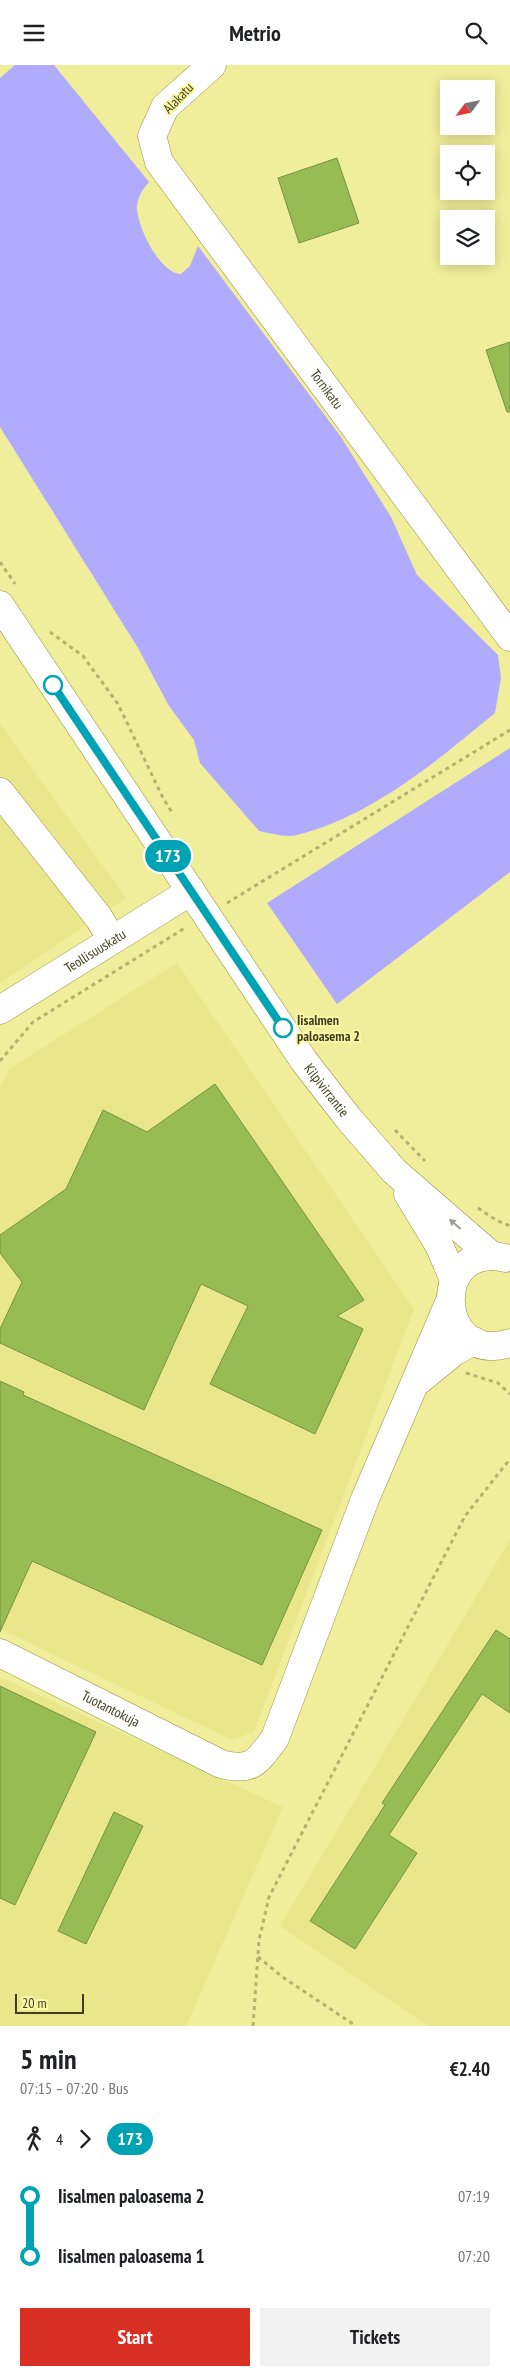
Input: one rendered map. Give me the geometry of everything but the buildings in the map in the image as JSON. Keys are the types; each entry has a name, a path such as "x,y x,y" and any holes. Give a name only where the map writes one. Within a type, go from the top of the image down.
{"street":[{"name":"Alakatu","path":"152,136 165,107 212,65"},
{"name":"Tornikatu","path":"152,136 159,162 510,637"},
{"name":"Kilpivirrantie","path":"8,595 191,891 222,906 304,1061 349,1119 394,1171 439,1245 452,1292 456,1325 498,1347"},
{"path":"0,792 99,919 112,939"},
{"name":"Teollisuuskatu","path":"0,1010 191,891"},
{"name":"Kilpivirrantie","path":"394,1171 501,1257"},
{"path":"413,1385 452,1292 470,1263 501,1257"},
{"path":"413,1385 455,1351 498,1347"},
{"name":"Tuotantokuja","path":"0,1653 221,1764 238,1768 250,1767 261,1757 275,1738 365,1499 413,1385"}],"path":[{"path":"0,563 8,595"},
{"path":"48,630 82,656 118,704 163,799 178,823"},
{"path":"0,1061 33,1022 510,730"},
{"path":"392,1127 426,1163"},
{"path":"471,1202 496,1220 510,1226"},
{"path":"253,2026 258,1957 269,1897 465,1516 510,1459"},
{"path":"258,1957 284,1978 356,2026"}],"shaded area":[{"path":"15,65 54,65 149,182 138,199 137,206 140,225 158,257 173,272 181,274 190,266 198,246 341,437 391,517 417,575 498,655 501,678 495,713 427,768 402,785 351,815 324,827 293,836 259,831 200,763 194,740 169,706 138,648 0,427 0,78"},
{"path":"0,724 126,898 0,983"},
{"path":"510,748 510,872 337,1004 267,903"},
{"path":"177,963 414,1309 254,1732 232,1740 0,1629 0,1087 9,1069"},
{"path":"510,1540 510,2026 428,2026 280,1926"},
{"path":"0,1677 283,1807 186,2026 0,2026"}],"bus line":[{"name":"173","path":"53,685 283,1028"}],"place":[{"name":"Iisalmen paloasema 2","path":"283,1028"}]}
